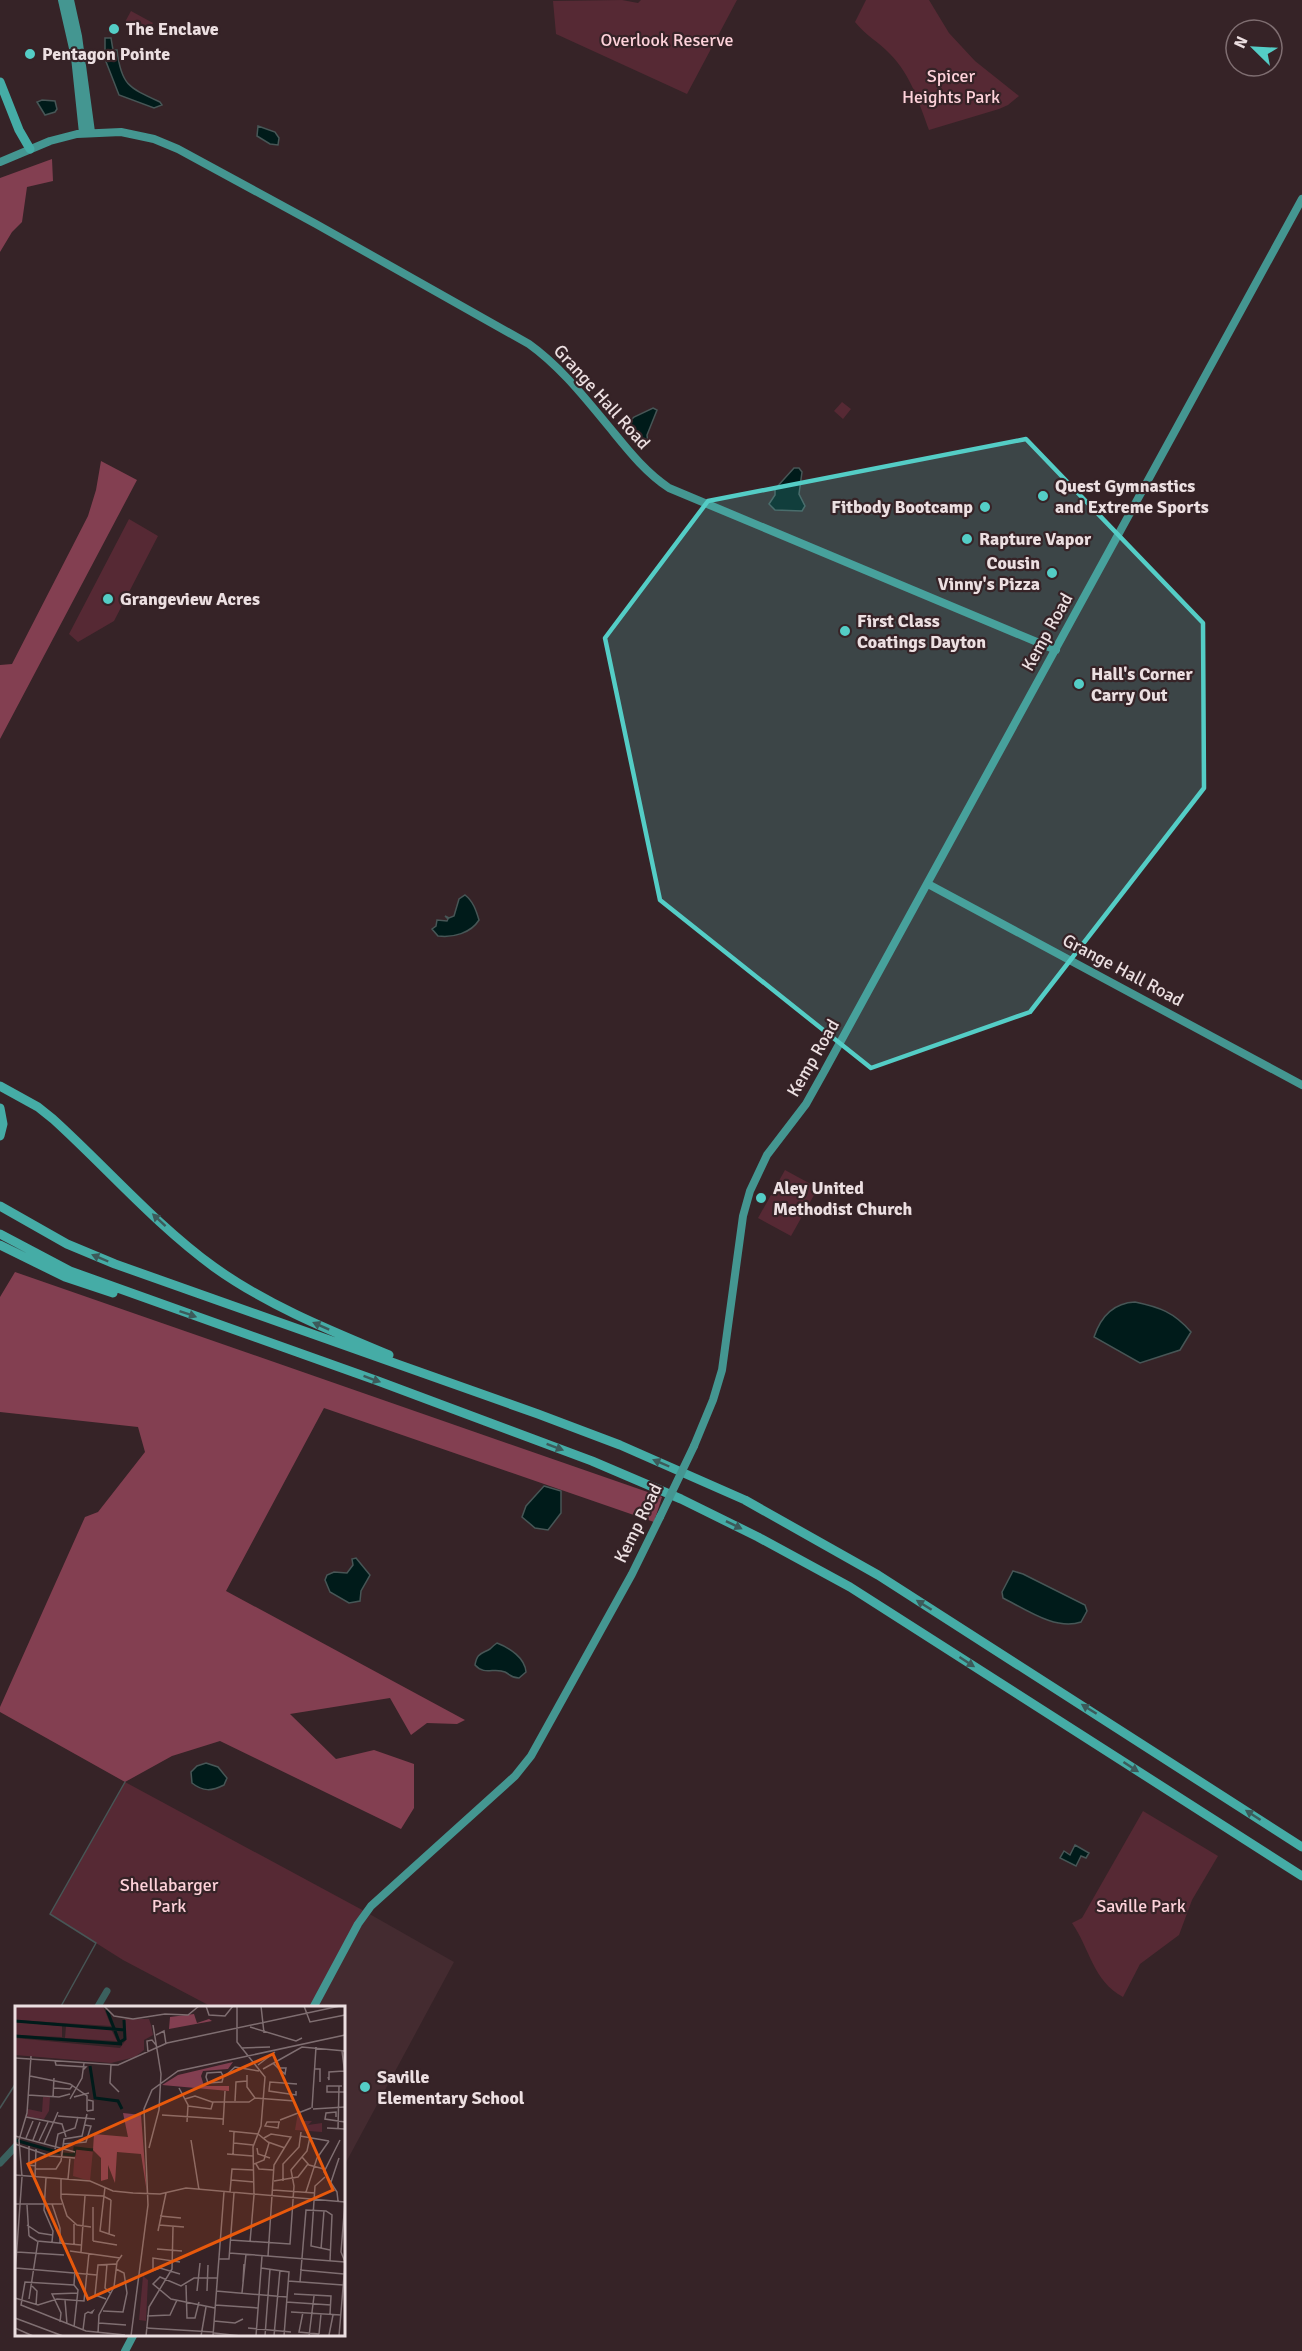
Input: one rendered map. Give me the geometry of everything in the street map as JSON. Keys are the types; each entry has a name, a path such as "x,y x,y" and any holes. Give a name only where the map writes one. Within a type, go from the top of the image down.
{"highway":[{"path":"0,82 19,130 30,149"},
{"path":"0,1086 38,1107 53,1119 176,1236 234,1280 293,1313 451,1383"},
{"path":"0,1108 3,1124 0,1136"},
{"path":"0,1206 22,1221 67,1244 115,1264 620,1445 745,1500 878,1575 1302,1847"},
{"path":"0,1234 70,1271 378,1381 592,1461 681,1499 749,1532 850,1587 1302,1876"},
{"path":"0,1245 93,1288 158,1304"}],"main road":[{"path":"62,0 75,57 87,132"},
{"path":"70,0 80,48 87,132"},
{"name":"Grange Hall Road","path":"0,162 56,139 87,132 135,134 172,146 519,338 540,352 564,374 644,468 674,491 1056,650"},
{"name":"Kemp Road","path":"315,2006 366,1912 514,1776 531,1756 627,1583 694,1446 713,1400 722,1370 743,1216 750,1191 767,1155 803,1108 820,1079 1302,199"},
{"name":"Grange Hall Road","path":"928,884 1302,1085"},
{"path":"125,2351 133,2336"}],"street":[{"path":"98,2006 107,1990"},
{"path":"0,2163 15,2147"}],"highlighted area":[{"path":"1026,439 1203,623 1204,788 1030,1012 871,1068 660,900 605,638 708,501"}],"shaded area":[{"path":"52,159 53,181 27,187 22,222 12,232 0,252 0,178"},
{"path":"101,461 137,480 0,739 0,665 12,664 88,516 96,490"},
{"path":"15,1272 662,1497 654,1522 324,1408 226,1591 465,1720 457,1724 427,1723 411,1735 390,1698 290,1714 336,1759 374,1750 414,1764 414,1808 401,1829 220,1741 172,1756 125,1782 0,1712 0,1707 85,1517 98,1512 145,1452 138,1427 0,1412 0,1297"},
{"name":"Saville Elementary School","path":"366,1912 454,1962 345,2164 345,2006 314,2006"}],"green space":[{"name":"Overlook Reserve","path":"622,0 638,3 641,0 737,0 687,94 556,34 553,1"},
{"name":"Spicer Heights Park","path":"866,0 929,0 949,33 975,61 1019,96 999,109 929,130 904,71 886,50 855,22"},
{"path":"131,11 153,23 147,34 125,22"},
{"path":"842,402 851,409 843,419 834,411"},
{"name":"Grangeview Acres","path":"129,519 158,536 114,621 78,642 69,634"},
{"path":"785,1170 818,1188 791,1236 758,1218"},
{"name":"Shellabarger Park","path":"125,1782 366,1912 314,2006 210,2006 123,1960 50,1914"},
{"name":"Saville Park","path":"1143,1811 1218,1856 1192,1900 1179,1935 1140,1964 1123,1997 1113,1990 1098,1973 1072,1923 1082,1918"}],"water":[{"path":"105,38 111,38 113,50 117,50 121,71 128,84 162,105 154,108 119,95 105,59"},
{"path":"55,101 57,109 55,112 45,115 37,102"},
{"path":"258,126 275,132 279,138 278,145 270,144 257,136"},
{"path":"653,408 657,410 647,435 648,443 642,444 628,430 627,424 634,417"},
{"path":"794,468 799,468 802,472 799,494 805,506 802,511 775,510 769,504 775,495 775,489"},
{"path":"465,895 475,909 479,920 476,925 461,934 438,936 432,929 436,926 437,920 447,921 445,916 449,918 454,916 459,899"},
{"path":"1135,1302 1166,1311 1185,1325 1191,1332 1180,1350 1140,1363 1094,1337 1100,1323 1109,1312 1120,1305"},
{"path":"544,1486 561,1491 561,1513 548,1530 535,1528 522,1517 526,1506"},
{"path":"356,1558 370,1575 361,1591 360,1601 349,1603 330,1592 325,1580 327,1575 334,1572 347,1573 353,1565 352,1559"},
{"path":"1013,1571 1085,1605 1087,1611 1081,1622 1061,1624 1041,1618 1003,1598 1002,1592"},
{"path":"497,1643 512,1651 523,1662 526,1672 519,1678 501,1671 482,1670 475,1665 478,1656"},
{"path":"206,1763 218,1767 227,1778 224,1785 208,1790 192,1783 191,1772 197,1766"},
{"path":"1075,1845 1089,1853 1086,1858 1081,1856 1076,1866 1060,1858 1064,1851 1070,1855"}],"waterway":[{"path":"61,2006 96,1943 50,1914 125,1782"},
{"path":"0,2108 15,2085"}],"place":[{"name":"The Enclave","path":"114,29"},
{"name":"Pentagon Pointe","path":"30,54"},
{"name":"Quest Gymnastics and Extreme Sports","path":"1043,496"},
{"name":"Fitbody Bootcamp","path":"985,507"},
{"name":"Rapture Vapor","path":"967,539"},
{"name":"Cousin Vinny's Pizza","path":"1052,573"},
{"name":"Grangeview Acres","path":"108,599"},
{"name":"First Class Coatings Dayton","path":"845,631"},
{"name":"Hall's Corner Carry Out","path":"1079,684"},
{"name":"Aley United Methodist Church","path":"761,1198"},
{"name":"Saville Elementary School","path":"365,2087"}]}
